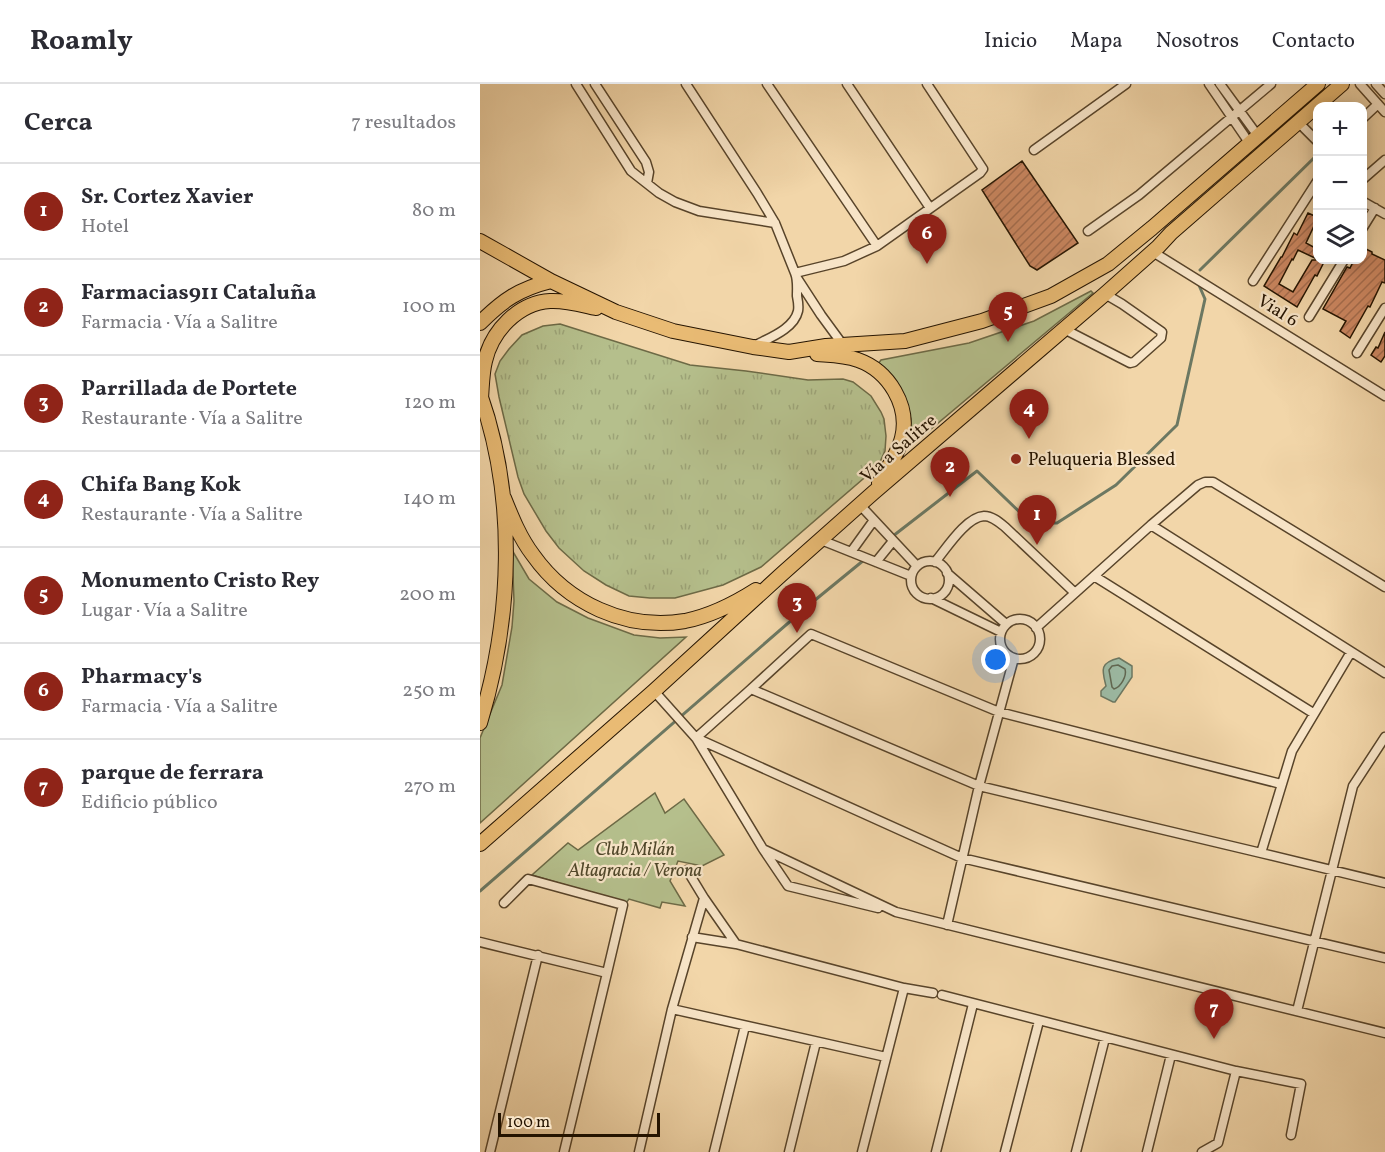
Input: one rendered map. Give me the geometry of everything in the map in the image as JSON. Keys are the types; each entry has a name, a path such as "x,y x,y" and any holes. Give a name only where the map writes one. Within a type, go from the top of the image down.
{"main road":[{"path":"789,352 843,345 905,342 982,321 1051,296 1108,264 1317,84"},
{"name":"Vía a Salitre","path":"480,844 654,692 873,493 1154,252 1171,233 1342,84"},
{"path":"480,241 551,281 616,312 673,331 753,347 844,356 871,366 896,393 904,417 902,437 890,465 873,493"},
{"path":"480,323 504,301 518,292 551,281"},
{"path":"616,312 566,302 550,301 534,304 519,312 502,328 488,350 481,396 504,498 516,529 531,554 554,580 587,604 621,617 644,622 668,623 699,618 734,603 783,573"},
{"path":"480,723 495,668 501,627 505,562 504,498"}],"street":[{"path":"576,84 631,171 659,193 699,212 775,223"},
{"path":"595,84 646,162 649,172 647,183"},
{"path":"686,84 758,193 775,223 796,275 820,315 843,345"},
{"path":"767,84 877,246"},
{"path":"847,84 930,208"},
{"path":"796,275 844,261 877,246 980,173 982,165 927,84"},
{"path":"1034,150 1126,84"},
{"path":"1209,84 1254,140"},
{"path":"1220,84 1235,115"},
{"path":"1088,231 1139,195 1271,84"},
{"path":"1360,84 1385,112"},
{"path":"1376,84 1385,94"},
{"path":"1367,114 1378,105"},
{"path":"1298,122 1313,138"},
{"path":"1367,176 1385,160"},
{"path":"1252,281 1313,186"},
{"path":"1367,204 1385,214"},
{"path":"1367,221 1375,208"},
{"name":"Vial 6","path":"1154,252 1385,396"},
{"path":"1309,317 1342,264"},
{"path":"753,347 788,326 795,318 798,310 796,275"},
{"path":"1064,329 1130,363 1161,338 1162,332 1105,294"},
{"path":"1357,353 1385,308"},
{"path":"1036,628 1151,525 1198,485 1205,482 1213,482 1385,587"},
{"path":"860,505 916,566"},
{"path":"935,562 965,525 984,516 995,519 1005,527 1075,593"},
{"path":"851,552 874,520"},
{"path":"1151,525 1385,673"},
{"path":"821,540 911,576"},
{"path":"876,562 893,541"},
{"path":"1001,632 930,598 922,597 912,585 911,576 916,566 925,561 935,562 942,566 947,573 1006,624"},
{"path":"930,598 939,596 945,590 948,581 947,573"},
{"path":"1094,576 1313,713"},
{"path":"1022,619 1030,622 1036,628 1040,641 1034,653 1028,657 1014,658 1001,645 1001,632 1006,624 1013,620 1022,619"},
{"path":"696,738 811,634 999,712 1281,784"},
{"path":"1261,852 1292,751 1351,652"},
{"path":"947,925 980,786 1014,658"},
{"path":"751,689 980,786 1385,883"},
{"path":"654,692 696,738 788,886 1385,1033"},
{"path":"1297,1011 1353,786 1385,737"},
{"path":"696,738 962,858 1385,958"},
{"path":"763,849 896,912"},
{"path":"687,870 736,944"},
{"path":"504,903 528,879 622,905 564,1152"},
{"path":"639,1152 672,1009 704,898"},
{"path":"692,937 736,944 904,988 933,993"},
{"path":"480,942 607,973"},
{"path":"490,1152 538,955"},
{"path":"862,1152 904,988"},
{"path":"942,995 1236,1071 1300,1084 1291,1135"},
{"path":"936,1152 973,1004"},
{"path":"672,1009 886,1057"},
{"path":"1005,1152 1039,1021"},
{"path":"714,1152 745,1026"},
{"path":"1076,1152 1105,1038"},
{"path":"789,1152 816,1042"},
{"path":"1147,1152 1171,1054"},
{"path":"1202,1152 1218,1143 1236,1071"}],"green space":[{"path":"1091,291 1093,293 909,445 911,419 904,395 878,364 881,360 969,343 1034,321"},
{"path":"560,324 690,365 808,380 843,379 853,382 871,396 881,412 886,436 885,451 878,466 761,567 723,585 675,598 629,596 584,571 559,548 524,494 518,477 495,374 500,361 522,335 543,326"},
{"path":"512,550 529,579 557,602 588,618 634,635 660,638 686,637 480,823 480,738 502,685 512,627 514,601"},
{"name":"Club Milán Altagracia / Verona","path":"655,793 665,813 684,799 724,855 702,866 678,861 670,881 685,906 662,902 660,908 629,899 626,903 532,875 568,843 578,850"}],"water":[{"path":"1119,658 1132,666 1132,677 1113,702 1101,696 1101,691 1106,686 1104,668 1108,662"}],"building":[{"path":"1022,161 1078,243 1037,270 1030,266 982,190"},
{"path":"1308,213 1313,215 1313,228 1306,243 1313,247 1313,257 1298,250 1279,284 1293,292 1312,260 1313,264 1323,264 1297,307 1264,286 1294,233 1297,235"},
{"path":"1367,250 1385,260 1385,283 1382,282 1370,307 1368,306 1350,338 1340,331 1346,321 1323,309 1347,267 1350,268 1352,264 1367,264"},
{"path":"1385,332 1385,356 1381,362 1371,355 1376,347 1378,348"}],"waterway":[{"path":"1200,270 1316,156"},
{"path":"893,536 977,471 1031,523 1057,523 1116,485 1177,425 1205,299 1198,283"},
{"path":"480,891 809,605 864,560"}],"place":[{"name":"Pharmacy's","path":"927,264"},
{"name":"Monumento Cristo Rey","path":"1008,342"},
{"name":"Chifa Bang Kok","path":"1029,439"},
{"name":"Peluqueria Blessed","path":"1016,459"},
{"name":"Farmacias911 Cataluña","path":"950,497"},
{"name":"Sr. Cortez Xavier","path":"1037,545"},
{"name":"Parrillada de Portete","path":"797,633"},
{"name":"parque de ferrara","path":"1214,1039"}]}
